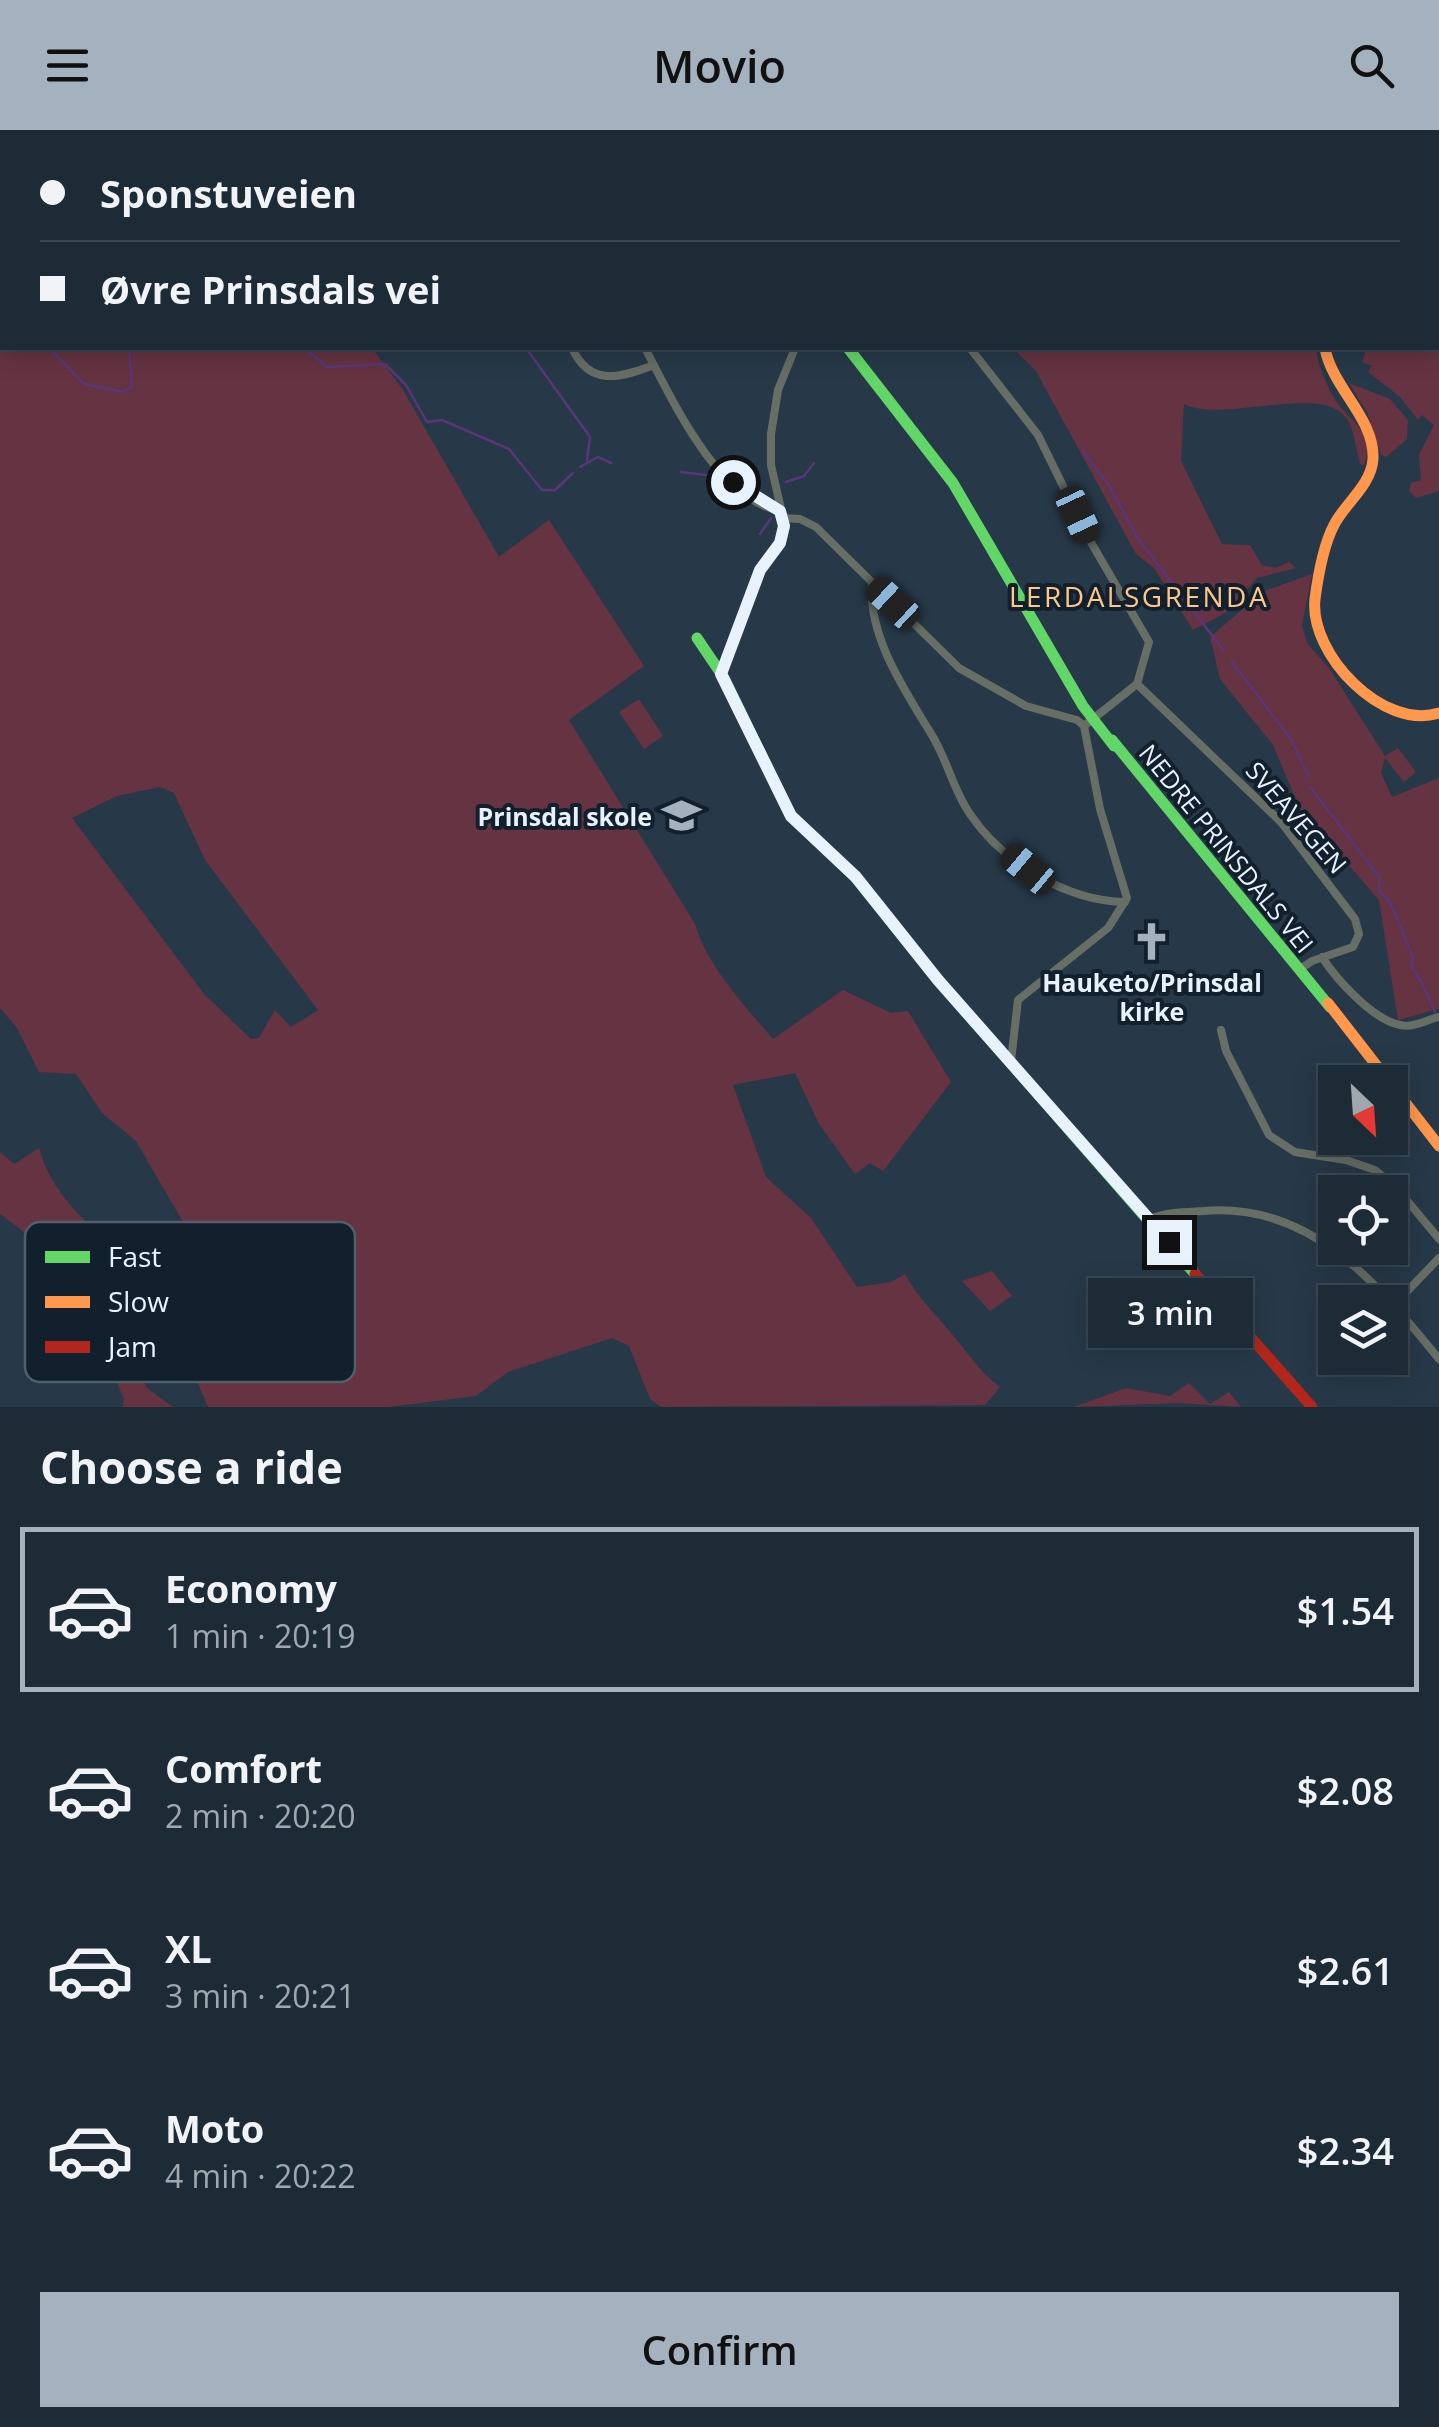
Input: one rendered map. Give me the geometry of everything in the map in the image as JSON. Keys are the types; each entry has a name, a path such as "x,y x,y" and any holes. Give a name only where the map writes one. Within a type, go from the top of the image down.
{"street":[{"path":"573,350 586,370 598,376 624,375 654,365"},
{"path":"646,350 700,446 733,482 781,514 811,524 941,652 985,687 1091,721"},
{"path":"721,674 760,570 782,540 770,434 778,390 794,350"},
{"name":"NEDRE PRINSDALS VEI","path":"850,350 953,484 1091,721 1330,1007 1439,1146"},
{"path":"972,350 1038,435 1107,572 1143,628 1148,655 1136,684 1091,721"},
{"path":"1326,350 1330,368 1369,435 1372,459 1367,479 1330,535 1314,604 1315,634 1330,657 1395,714 1418,718 1439,714"},
{"path":"872,584 876,622 893,668 948,762 971,816 1028,869 1057,886 1101,901 1126,902"},
{"path":"697,638 721,674 791,816 856,877 1011,1062 1312,1407"},
{"name":"SVEAVEGEN","path":"1136,684 1281,822 1355,918 1360,934 1355,945 1322,957 1302,975"},
{"path":"1011,1062 1018,1000 1108,928 1126,902 1126,885 1100,808 1091,721"},
{"path":"1322,957 1336,975 1393,1023 1410,1026 1439,1016"},
{"path":"1221,1030 1226,1051 1269,1134 1296,1152 1375,1170 1395,1186 1439,1239"},
{"path":"1150,1219 1222,1210 1276,1218 1330,1246 1374,1285"},
{"path":"1408,1291 1439,1258"},
{"path":"1408,1319 1439,1358"}],"shaded area":[{"path":"0,350 373,350 403,390 499,557 549,520 644,666 569,720 695,924 708,955 728,985 773,1039 843,990 891,1013 908,1011 951,1082 883,1171 870,1163 855,1174 819,1124 795,1073 733,1085 766,1177 811,1218 857,1287 891,1282 905,1274 976,1364 1000,1387 985,1405 661,1407 650,1399 629,1346 612,1338 508,1372 476,1396 388,1407 208,1407 197,1382 355,1382 355,1222 183,1222 136,1141 102,1113 76,1074 39,1072 17,1028 0,1008","holes":["160,787 174,793 205,860 318,1010 291,1027 275,1010 259,1038 251,1039 205,995 72,818 117,796"]},
{"path":"1015,350 1316,350 1333,395 1364,435 1364,465 1360,464 1350,424 1334,409 1295,403 1223,410 1184,404 1181,461 1222,544 1250,545 1262,565 1276,568 1289,562 1296,568 1257,578 1227,612 1193,630 1154,568 1136,554 1036,371"},
{"path":"1366,350 1439,350 1439,491 1416,498 1409,491 1411,483 1421,480 1419,455 1434,425 1422,415 1418,420 1400,397 1368,372 1372,366 1362,362"},
{"path":"1349,383 1390,399 1408,420 1407,439 1386,457 1381,455 1368,414"},
{"path":"1312,574 1302,625 1307,643 1329,668 1385,756 1398,748 1416,772 1404,782 1385,758 1381,773 1392,797 1439,778 1439,1009 1398,1020 1379,900 1300,809 1273,745 1220,679 1210,637 1264,591"},
{"path":"639,699 663,736 644,749 619,712"},
{"path":"39,1148 61,1193 88,1222 25,1222 25,1233 0,1214 0,1152 14,1164"},
{"path":"992,1271 1012,1296 990,1311 962,1281"},
{"path":"117,1382 144,1382 173,1407 123,1407"},
{"path":"1189,1383 1210,1404 1229,1392 1241,1407 1179,1403 1074,1407 1126,1388 1170,1396"}],"waterway":[{"path":"51,350 84,384 124,392 132,386 129,350"},
{"path":"307,350 327,367 385,364 406,385 427,422 442,420 509,449 542,490 555,490 573,473"},
{"path":"527,350 590,437 587,460"},
{"path":"1083,451 1110,487 1137,537 1223,650"},
{"path":"580,467 598,457 611,463"},
{"path":"786,482 804,476 814,463"},
{"path":"681,472 714,476 727,487"},
{"path":"735,494 747,500"},
{"path":"760,534 771,518"},
{"path":"1231,661 1291,739 1309,777"},
{"path":"1310,787 1380,878 1379,891 1389,900 1413,957 1411,966 1435,1012"}],"traffic: fast":[{"path":"850,350 953,483 1083,706 1114,746"},
{"path":"697,638 724,678 791,816 855,877 938,980 1195,1274"},
{"path":"1112,740 1330,1007"}],"traffic: slow":[{"path":"1326,350 1329,363 1361,416 1372,444 1373,459 1368,478 1339,517 1327,542 1315,599 1316,620 1337,664 1374,699 1395,711 1417,716 1439,713"},
{"path":"1328,1003 1439,1146"}],"traffic: jam":[{"path":"1195,1274 1312,1407"}],"place":[{"name":"Prinsdal skole","path":"682,816"},
{"name":"Hauketo/Prinsdal kirke","path":"1152,941"}],"district":[{"name":"LERDALSGRENDA","path":"1139,596"}],"route":[{"path":"733,482 769,508 780,511 784,522 782,540 760,570 737,642 721,674 786,810 856,877 938,980 1169,1242"}]}
